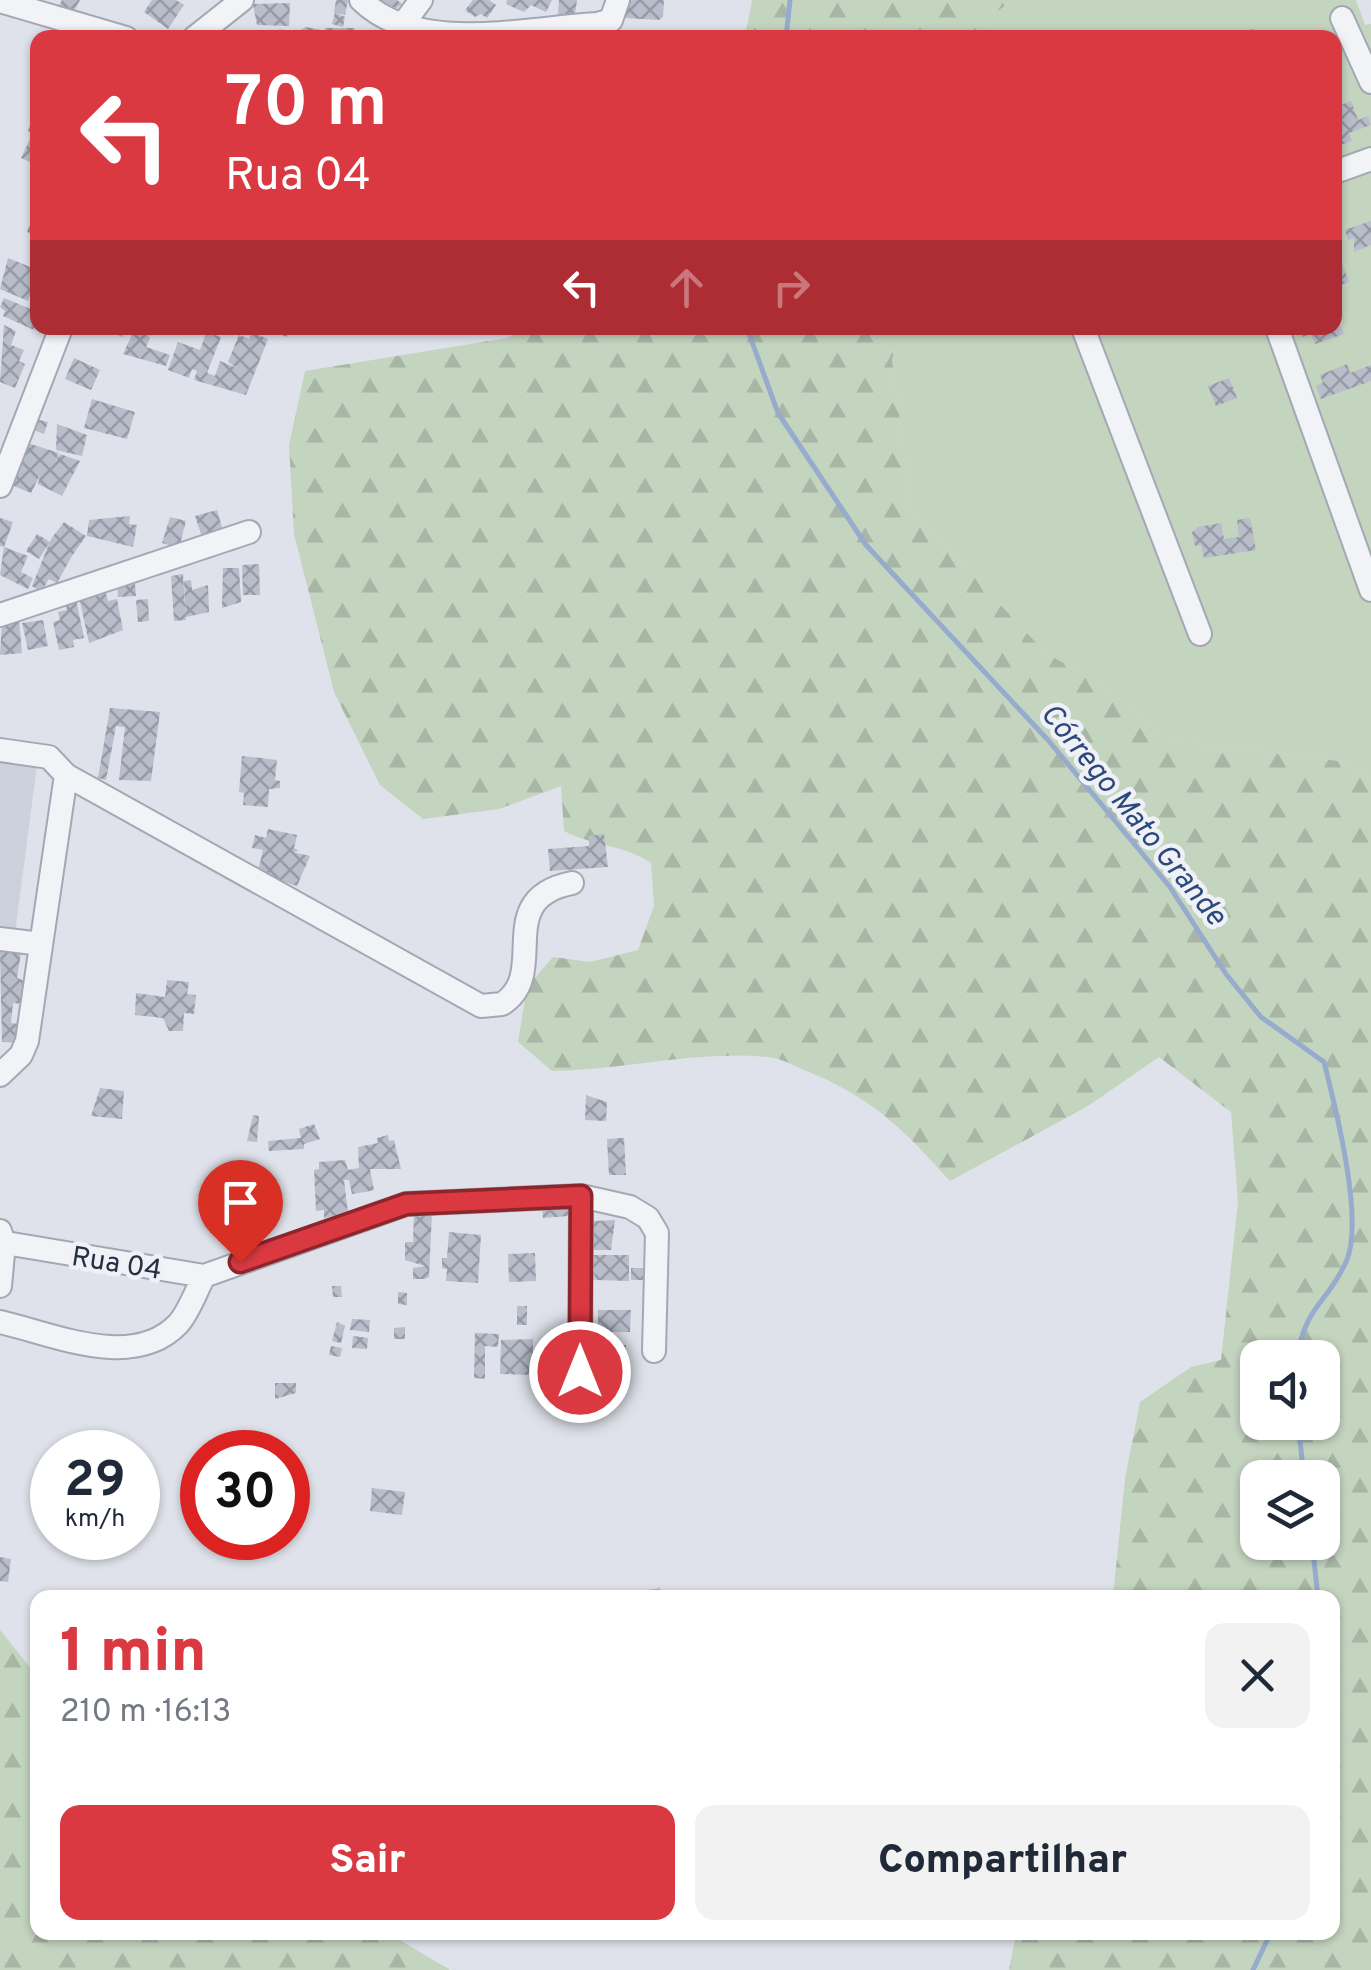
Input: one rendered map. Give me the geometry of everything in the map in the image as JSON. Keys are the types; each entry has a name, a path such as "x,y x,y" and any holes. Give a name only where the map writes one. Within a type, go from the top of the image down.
{"street":[{"path":"204,30 242,0"},
{"path":"361,0 386,27 421,0"},
{"path":"520,30 611,20 618,0"},
{"path":"0,1 99,30"},
{"path":"1342,18 1371,82"},
{"path":"1342,169 1371,159"},
{"path":"0,486 58,335"},
{"path":"1086,335 1200,634"},
{"path":"1280,335 1371,590"},
{"path":"0,615 249,532"},
{"path":"0,750 49,757 66,775 481,1006 502,1004 512,998 520,984 526,919 536,898 548,887 572,883"},
{"path":"0,1076 21,1055 27,1041 66,775"},
{"path":"0,939 40,944"},
{"path":"580,1372 581,1196"},
{"name":"Rua 04","path":"1,1239 204,1276 406,1204 581,1196 630,1206 648,1218 657,1232 654,1351"},
{"path":"0,1286 1,1239"},
{"path":"0,1322 104,1346 133,1348 161,1337 180,1322 204,1276"}],"shaded area":[{"path":"0,758 37,765 15,934 0,932"}],"green space":[{"path":"752,0 1013,0 995,13 990,30 746,30"},
{"path":"1013,0 1356,0 1365,25 1371,24 1371,777 1339,761 1169,740 1102,686 1045,652 912,511 892,360 900,335 1342,335 1342,30 990,30 995,13"},
{"path":"513,335 900,335 892,360 912,511 1045,652 1102,686 1169,740 1339,761 1371,777 1371,1970 1009,1970 1015,1940 1340,1940 1340,1590 1114,1590 1125,1479 1140,1402 1191,1367 1221,1360 1238,1202 1231,1112 1159,1057 1088,1106 950,1181 868,1103 777,1059 714,1056 552,1071 518,1042 527,987 553,957 590,962 638,950 654,906 651,863 564,831 561,786 499,809 423,819 380,785 334,692 294,534 289,445 305,371"},
{"path":"0,1630 30,1667 30,1940 400,1940 450,1970 0,1970"}],"building":[{"path":"62,0 80,0 73,13 57,9"},
{"path":"152,0 176,0 184,5 168,29 144,12"},
{"path":"336,0 348,0 345,15 334,13"},
{"path":"374,0 397,0 402,4 391,12"},
{"path":"473,0 489,0 496,5 487,18 481,14 475,17 465,10"},
{"path":"507,0 552,0 546,12 531,5 524,12 506,4"},
{"path":"559,0 577,0 575,14 558,15"},
{"path":"625,0 664,0 663,16 659,20 624,18"},
{"path":"290,3 289,26 257,25 253,4"},
{"path":"335,13 345,17 343,27 332,24"},
{"path":"1351,101 1358,120 1368,116 1371,125 1349,133 1352,141 1342,145 1342,104"},
{"path":"30,139 30,162 21,158"},
{"path":"1371,221 1371,245 1354,252 1354,238 1348,240 1345,230"},
{"path":"8,258 30,267 28,301 0,289"},
{"path":"1342,263 1349,282 1342,284"},
{"path":"4,298 30,309 30,328 3,316 5,311 0,307"},
{"path":"4,325 16,331 11,345 24,350 19,361 25,364 15,388 0,382"},
{"path":"132,335 147,335 150,338 146,347 170,355 166,366 123,354"},
{"path":"205,335 221,337 207,373 215,376 220,361 237,368 228,362 239,335 268,339 246,395 194,380 197,371 192,369 189,378 168,370 178,342 200,350"},
{"path":"1311,335 1341,335 1315,344"},
{"path":"74,358 100,370 91,390 65,379"},
{"path":"1347,364 1350,373 1371,365 1371,381 1321,399 1316,386 1323,383 1320,375"},
{"path":"1229,378 1237,398 1216,406 1208,386"},
{"path":"92,399 135,412 127,439 84,428"},
{"path":"35,419 48,422 44,434 31,429"},
{"path":"57,424 87,435 82,456 56,450"},
{"path":"25,442 59,453 55,462 60,454 80,461 62,496 38,484 40,475 31,493 9,484"},
{"path":"217,510 223,531 202,537 195,516"},
{"path":"130,516 129,524 137,525 133,547 87,536 89,520"},
{"path":"170,517 186,521 179,548 162,543"},
{"path":"0,518 13,522 4,547 0,546"},
{"path":"1250,518 1256,550 1204,558 1201,545 1195,546 1192,532 1198,527 1221,523 1224,539 1239,537 1237,520"},
{"path":"64,522 86,536 57,583 49,579 41,592 32,586 51,539"},
{"path":"37,534 50,542 39,559 26,551"},
{"path":"4,547 28,556 21,572 33,578 28,589 0,575"},
{"path":"259,564 260,595 243,595 242,565"},
{"path":"223,568 239,568 241,602 222,608"},
{"path":"183,574 186,620 174,621 171,576"},
{"path":"191,580 192,590 208,585 209,612 186,617 184,581"},
{"path":"135,584 136,596 118,597 117,585"},
{"path":"105,590 108,601 117,599 123,630 89,643 79,597"},
{"path":"76,599 84,638 73,640 74,647 59,650 53,622 60,620 58,612 67,610 65,602"},
{"path":"148,599 149,621 138,622 136,600"},
{"path":"19,618 22,653 0,655 2,623"},
{"path":"43,620 48,646 28,650 22,623"},
{"path":"110,708 160,712 151,781 119,780 125,727 116,726 106,780 98,778"},
{"path":"242,756 277,760 275,780 280,781 280,788 269,789 268,807 243,805 244,793 239,792"},
{"path":"268,829 297,835 294,848 299,851 293,852 310,856 297,886 284,882 282,890 258,871 263,850 252,848 255,835 266,838"},
{"path":"604,834 608,867 550,871 548,849 589,846 589,836"},
{"path":"0,951 21,953 17,978 25,981 23,1004 13,1003 11,1023 20,1024 17,1043 2,1042"},
{"path":"167,980 189,982 187,994 196,995 194,1014 184,1013 183,1031 169,1031 163,1018 135,1015 136,993 165,997"},
{"path":"100,1088 124,1091 122,1119 91,1116"},
{"path":"586,1095 607,1102 606,1121 585,1120"},
{"path":"253,1115 259,1116 257,1142 247,1141"},
{"path":"314,1124 320,1139 304,1144 304,1149 269,1151 268,1141 301,1138 299,1129"},
{"path":"388,1135 389,1141 394,1140 401,1169 370,1169 374,1190 365,1192 352,1194 349,1180 344,1180 348,1213 324,1218 324,1210 316,1211 314,1170 319,1169 319,1162 345,1160 348,1170 359,1168 358,1147 378,1143 377,1138"},
{"path":"624,1138 626,1175 609,1175 607,1139"},
{"path":"571,1202 572,1223 569,1216 543,1218 542,1203"},
{"path":"414,1212 432,1212 429,1277 425,1279 413,1279 413,1268 425,1266 405,1260 405,1242 413,1242"},
{"path":"590,1216 594,1221 615,1220 611,1250 592,1250"},
{"path":"449,1232 481,1235 478,1283 446,1281 447,1269 442,1268 442,1258 447,1258"},
{"path":"535,1253 536,1281 509,1282 508,1254"},
{"path":"589,1255 629,1255 629,1281 596,1280 594,1273 595,1280 589,1280"},
{"path":"631,1268 646,1268 646,1280 631,1280"},
{"path":"332,1286 341,1286 342,1297 333,1297"},
{"path":"398,1292 407,1293 407,1305 398,1304"},
{"path":"517,1306 527,1306 527,1325 517,1325"},
{"path":"598,1310 631,1310 630,1332 598,1332"},
{"path":"352,1319 370,1320 369,1332 350,1330"},
{"path":"337,1322 345,1326 341,1343 332,1341"},
{"path":"405,1327 405,1339 394,1339 394,1328"},
{"path":"475,1333 499,1334 498,1347 485,1346 485,1379 474,1378"},
{"path":"353,1336 368,1338 367,1349 352,1348"},
{"path":"533,1339 533,1375 500,1374 501,1340"},
{"path":"626,1345 626,1375 606,1375 606,1384 588,1384 587,1347"},
{"path":"331,1346 342,1348 340,1357 329,1355"},
{"path":"537,1356 562,1357 562,1377 536,1377"},
{"path":"275,1383 296,1383 296,1393 275,1399"},
{"path":"372,1488 405,1492 402,1515 370,1511"},
{"path":"0,1557 11,1559 8,1582 0,1581"}],"waterway":[{"name":"Córrego Mato Grande","path":"787,30 790,0"},
{"name":"Córrego Mato Grande","path":"750,335 778,413 866,545 1048,740 1170,887 1226,974 1261,1017 1324,1062 1346,1163 1351,1243 1339,1276 1311,1315 1301,1340"},
{"name":"Córrego Mato Grande","path":"1300,1440 1302,1460"},
{"name":"Córrego Mato Grande","path":"1314,1560 1317,1590"},
{"name":"Córrego Mato Grande","path":"1253,1970 1267,1940"}],"route":[{"path":"240,1262 406,1204 581,1196 580,1372"}]}
